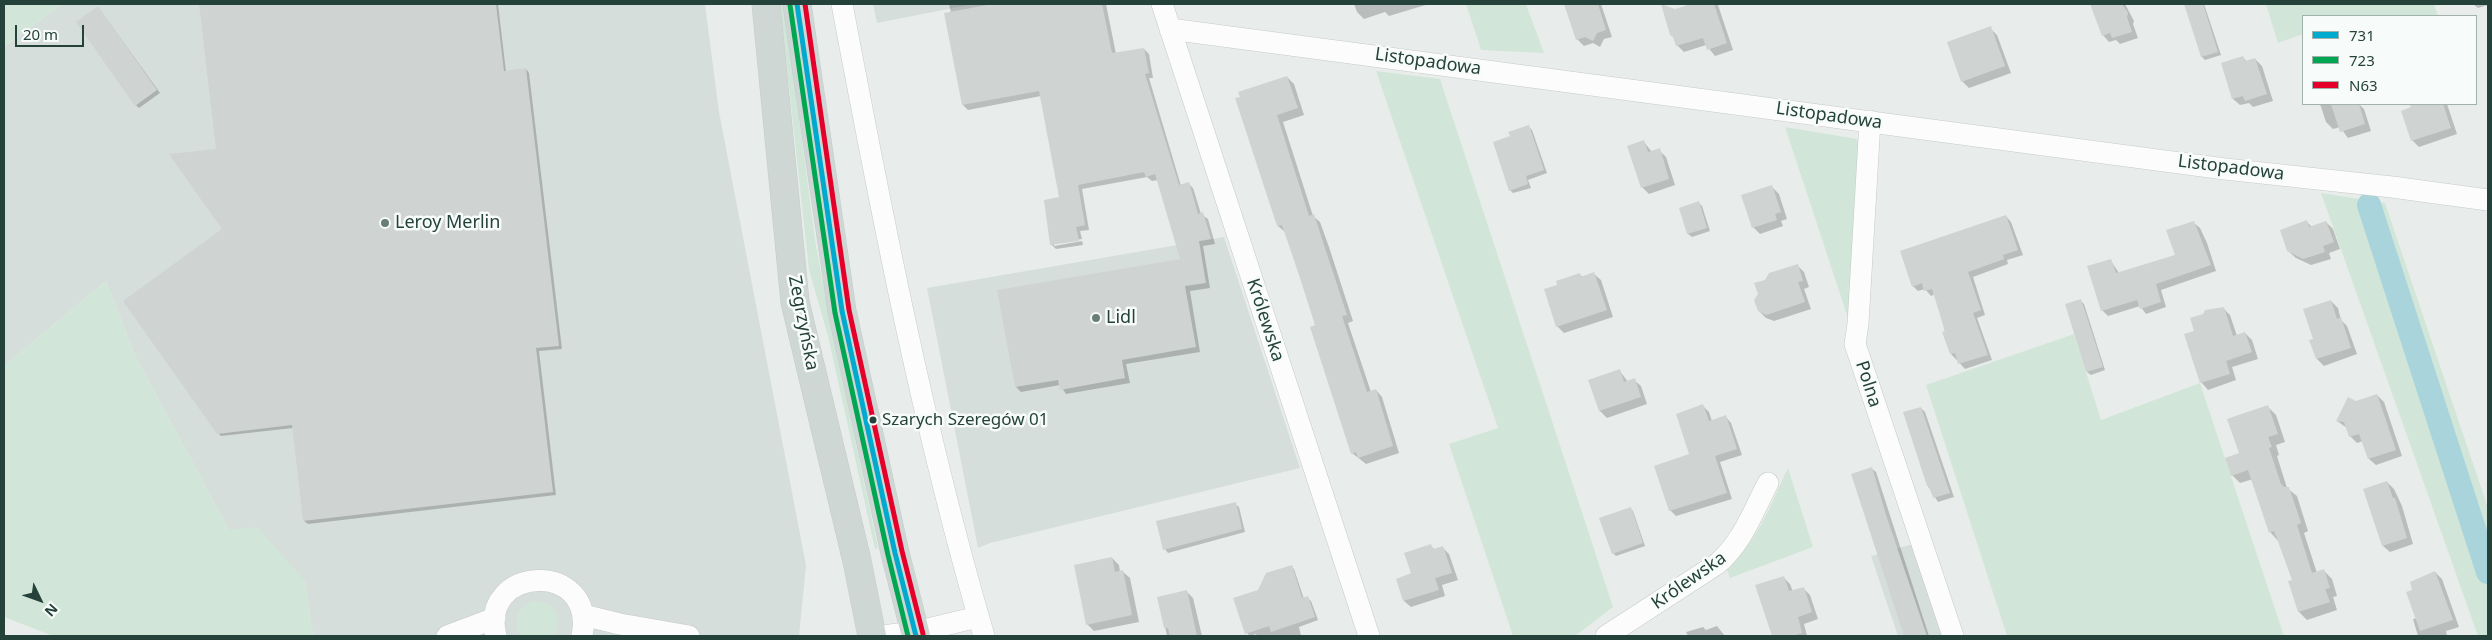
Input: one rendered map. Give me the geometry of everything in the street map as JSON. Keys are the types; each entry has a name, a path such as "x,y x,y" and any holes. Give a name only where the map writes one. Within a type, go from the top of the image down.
{"main road":[{"name":"Zegrzyńska","path":"766,4 795,302 857,561 872,636"},
{"path":"797,4 842,311 895,553 915,634"}],"street":[{"path":"842,4 872,164 924,413 981,626 882,636"},
{"name":"Królewska","path":"1162,4 1368,636"},
{"name":"Listopadowa","path":"1170,29 2225,169 2488,200"},
{"name":"Polna","path":"1870,121 1858,324 1854,344 1953,636"},
{"name":"Królewska","path":"1606,636 1717,564 1731,552 1743,534 1768,483"},
{"path":"447,636 496,627 500,602 510,590 520,584 541,579 551,581 570,592 577,600 583,615 582,636"},
{"path":"583,615 620,624 689,636"}],"shaded area":[{"path":"62,4 705,4 719,112 806,565 799,636 313,636 305,581 229,530 135,356 106,281 4,366 4,47"},
{"path":"873,4 974,4 877,23"},
{"path":"1224,237 1300,468 990,543 978,548 927,288"},
{"path":"1913,544 1945,636 1898,636 1871,556"}],"green space":[{"path":"4,4 62,4 4,47"},
{"path":"780,4 784,4 816,246 878,548 875,549 828,336 809,270"},
{"path":"1466,4 1526,4 1544,53 1481,50"},
{"path":"2266,4 2434,4 2438,15 2302,15 2302,34 2278,43"},
{"path":"1376,71 1440,79 1613,607 1575,636 1513,636 1449,444 1498,428"},
{"path":"1785,127 1857,139 1859,144 1850,324"},
{"path":"2321,193 2385,203 2488,508 2488,636 2478,636"},
{"path":"106,281 135,356 229,530 257,527 305,581 313,635 53,636 4,617 4,366"},
{"path":"2074,334 2101,420 2200,383 2284,636 2007,636 1926,385"},
{"path":"1788,468 1813,547 1730,578 1726,567 1747,546 1763,522"},
{"path":"533,601 547,604 556,612 558,623 554,636 520,635 517,624 518,614 520,610"}],"building":[{"name":"Leroy Merlin","path":"199,4 496,4 504,71 526,68 559,346 536,348 553,492 303,521 292,425 217,434 123,301 222,229 169,154 216,149"},
{"path":"993,4 1102,4 1112,53 1144,48 1149,73 1145,74 1179,185 1189,182 1198,214 1203,212 1211,239 1199,241 1206,283 1185,286 1196,347 1122,360 1125,378 1060,390 1058,380 1015,387 997,290 1180,259 1155,174 1146,177 1144,172 1078,185 1085,225 1076,227 1079,241 1050,245 1044,200 1059,197 1039,91 962,105 944,13"},
{"path":"1564,4 1598,4 1606,30 1597,33 1593,41 1585,37 1576,40"},
{"path":"1661,4 1675,9 1691,4 1714,4 1727,43 1707,50 1703,38 1676,46 1673,37 1670,35"},
{"path":"2090,4 2122,4 2128,13 2127,17 2132,32 2112,38 2110,33 2102,36"},
{"path":"2184,4 2203,4 2218,52 2201,57"},
{"path":"98,6 157,90 135,106 76,22"},
{"path":"1991,26 2005,66 1961,82 1947,42"},
{"path":"2243,56 2245,61 2255,58 2267,94 2245,101 2243,96 2232,99 2221,63"},
{"path":"1287,76 1298,108 1277,115 1309,216 1314,214 1347,315 1342,316 1367,392 1376,389 1393,446 1358,458 1356,452 1351,454 1310,327 1315,325 1299,275 1282,225 1277,226 1235,98 1240,97 1238,92"},
{"path":"2331,105 2359,105 2365,124 2340,132"},
{"path":"2410,105 2443,105 2451,128 2411,141 2401,111 2411,107"},
{"path":"1529,125 1544,170 1526,176 1528,184 1509,191 1493,142 1510,136 1508,132"},
{"path":"1644,140 1648,152 1660,148 1669,179 1641,188 1627,146"},
{"path":"1772,185 1781,212 1775,214 1777,220 1752,228 1741,195"},
{"path":"1699,201 1707,228 1687,234 1679,208"},
{"path":"2006,215 2018,250 2003,255 2004,259 1968,272 1981,310 1973,313 1988,355 1958,364 1955,353 1950,354 1942,332 1945,331 1932,289 1924,291 1922,283 1912,287 1900,251"},
{"path":"2307,220 2309,227 2326,221 2334,242 2323,246 2325,252 2303,259 2287,251 2280,230"},
{"path":"2194,221 2211,265 2156,284 2161,302 2140,309 2137,300 2101,311 2087,266 2111,259 2116,273 2175,255 2166,230"},
{"path":"1798,264 1803,281 1798,282 1805,302 1766,315 1758,311 1754,300 1758,294 1754,283 1765,280 1769,273"},
{"path":"1594,272 1607,310 1556,327 1544,289 1557,285 1556,281 1580,273 1581,277"},
{"path":"2081,299 2103,367 2086,372 2065,304"},
{"path":"2331,300 2337,319 2341,317 2351,348 2316,359 2309,340 2313,339 2303,309"},
{"path":"2224,307 2233,336 2245,332 2252,352 2226,361 2230,374 2200,383 2184,334 2194,331 2190,318 2203,314 2205,310"},
{"path":"1620,369 1624,382 1635,378 1641,397 1599,411 1588,380"},
{"path":"2377,394 2396,450 2368,459 2359,434 2349,437 2344,422 2336,421 2348,397 2356,401"},
{"path":"1703,404 1709,421 1726,415 1737,449 1715,456 1727,493 1669,511 1654,466 1689,454 1676,414"},
{"path":"2268,405 2278,434 2268,437 2272,447 2269,448 2281,484 2284,487 2289,487 2301,523 2297,525 2312,573 2324,569 2330,588 2325,589 2330,602 2298,612 2288,581 2292,580 2274,531 2269,533 2248,470 2231,476 2225,458 2239,453 2227,419"},
{"path":"1921,407 1950,493 1933,498 1929,486 1927,486 1903,412"},
{"path":"1872,467 1886,515 1927,636 1904,636 1851,474"},
{"path":"2387,481 2393,498 2395,498 2407,538 2382,546 2363,489"},
{"path":"1236,502 1242,529 1163,550 1156,521"},
{"path":"1631,507 1643,543 1612,554 1599,518"},
{"path":"1431,544 1433,549 1443,546 1452,573 1435,578 1439,590 1403,601 1396,579 1411,573 1404,553"},
{"path":"1112,557 1115,572 1123,570 1132,615 1086,625 1074,565"},
{"path":"1292,565 1302,598 1308,596 1315,617 1271,632 1269,626 1245,634 1233,598 1258,590 1266,573"},
{"path":"2435,571 2453,620 2420,631 2406,592 2412,590 2410,582"},
{"path":"1784,576 1789,591 1804,587 1812,612 1798,617 1802,633 1792,636 1772,636 1755,585"},
{"path":"1187,590 1197,636 1170,636 1168,628 1164,628 1157,597"}],"waterway":[{"path":"2369,205 2488,572"}],"transit line":[{"name":"731","path":"797,4 842,311 895,553 916,636"},
{"name":"N63","path":"805,4 849,310 902,551 923,634"},
{"name":"723","path":"790,5 835,313 888,555 908,636"}],"place":[{"name":"Leroy Merlin","path":"385,223"},
{"name":"Lidl","path":"1096,318"},
{"name":"Szarych Szeregów 01","path":"873,420"}]}
